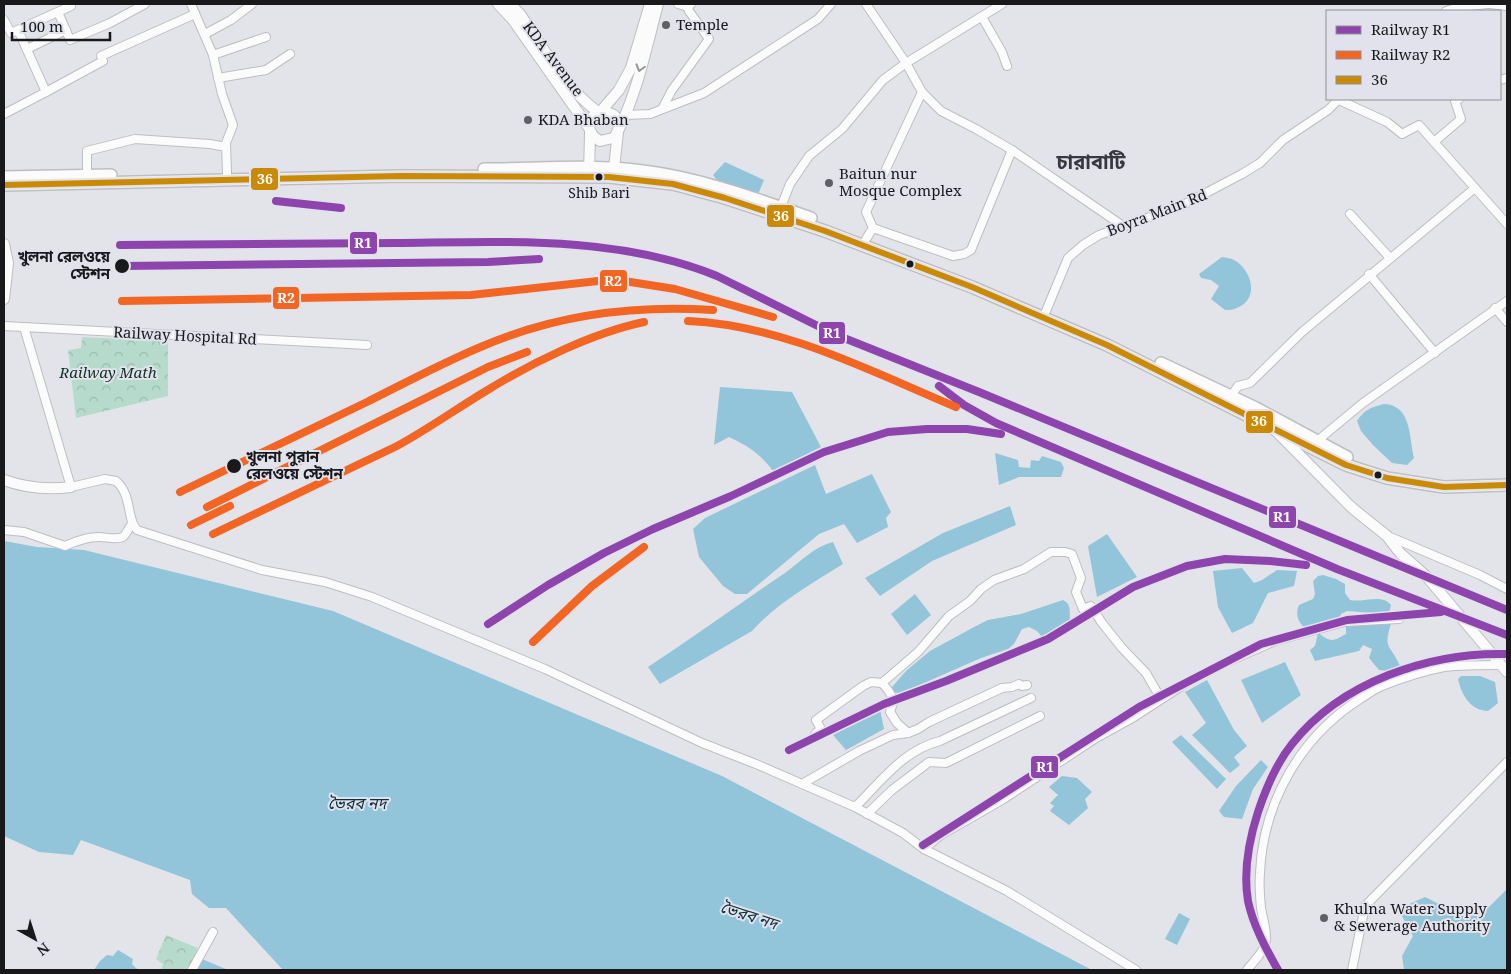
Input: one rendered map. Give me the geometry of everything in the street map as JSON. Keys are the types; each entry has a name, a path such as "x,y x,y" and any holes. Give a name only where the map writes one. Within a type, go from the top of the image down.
{"highway":[{"path":"589,173 614,168 673,176 724,189 781,207 866,239 1091,330 1256,408 1376,474"},
{"path":"4,177 87,175 400,176 589,173 673,184 725,198 825,230 972,288 1086,336 1346,465 1409,483 1444,487 1507,485"},
{"path":"4,185 227,176"}],"main road":[{"path":"498,4 512,20 596,139 605,141 613,138 626,115 658,4"},
{"name":"KDA Avenue","path":"510,4 520,14 568,84 589,106 600,111"},
{"path":"589,173 592,117 600,111 618,90 631,68 650,4"},
{"path":"600,111 607,111 614,115 619,122 614,168"},
{"path":"4,244 8,263 4,299"},
{"path":"1256,408 1294,450 1351,507 1387,536 1400,553 1427,577 1504,668"},
{"path":"4,475 28,481 71,486"},
{"path":"4,480 35,488 52,489 71,486"}],"street":[{"path":"4,20 11,33 71,6 70,4"},
{"path":"58,12 70,40 110,23 145,4"},
{"path":"191,4 214,55 222,94 234,125 228,137 226,147 227,176"},
{"path":"205,34 231,20 252,4"},
{"path":"662,109 672,90 709,39 689,11 690,5 678,4"},
{"path":"626,115 650,114 704,93 818,19 831,4"},
{"path":"866,4 906,63 922,92 940,111 1012,150 1123,226"},
{"path":"781,207 790,184 808,156 842,128 883,80 906,63 1002,4"},
{"path":"1459,5 1489,4 1507,6"},
{"path":"4,114 103,61 101,56 195,14"},
{"path":"982,17 1002,52 1007,66"},
{"path":"18,30 46,92"},
{"path":"27,49 66,30"},
{"path":"214,55 266,37"},
{"path":"218,78 266,70 290,54"},
{"path":"922,92 866,212 873,228 952,256 964,254 970,250 1012,150"},
{"name":"Boyra Main Rd","path":"1046,311 1068,258 1083,245 1099,235 1181,206 1242,174 1260,163 1283,140 1328,110 1338,100"},
{"path":"1341,100 1387,122 1402,134 1419,125 1507,224"},
{"path":"1434,142 1461,119 1455,101 1457,100"},
{"path":"87,175 87,151 135,140 210,144 226,147"},
{"path":"1231,396 1238,386 1250,383 1302,332 1369,274 1475,188"},
{"path":"1350,214 1390,258"},
{"path":"866,239 873,228"},
{"path":"1369,274 1434,353"},
{"path":"1317,441 1363,403 1507,300"},
{"path":"1495,308 1507,322"},
{"name":"Railway Hospital Rd","path":"4,326 367,345"},
{"path":"24,327 71,486 105,479 116,481 126,494 132,524 137,530 262,570 325,582 372,597 545,669 702,743 855,807 903,833 924,849 1007,891 1136,970"},
{"path":"4,530 24,532 65,546 80,540 98,537 122,537 126,535 128,528 132,524"},
{"path":"1387,536 1480,575 1507,589"},
{"path":"882,683 918,652 949,616 970,601 981,589 994,580 1024,569 1051,552 1065,552 1072,554 1078,566 1081,578 1076,592 1082,609 1091,606 1102,624 1146,673 1161,699"},
{"path":"924,849 942,835 1002,800 1096,738 1188,682 1275,640 1344,622 1399,619"},
{"path":"1247,970 1265,946 1260,874 1265,836 1271,812 1284,780 1302,752 1324,726 1349,706 1380,686 1412,675 1444,667 1504,668"},
{"path":"815,734 821,729 816,720 872,682 882,683 888,690 894,700 890,712 896,723 908,733"},
{"path":"802,784 859,751 894,735 908,733 1002,688 1012,688 1019,684 1022,686 1027,685"},
{"path":"855,807 891,768 912,753 930,743 940,741 1031,698"},
{"path":"867,814 892,790 929,762 946,763 1040,716"},
{"path":"1352,970 1365,906 1507,762"},
{"path":"192,970 213,932"}],"green space":[{"name":"Railway Math","path":"82,337 168,341 168,396 76,418 68,350 81,348"},
{"path":"166,935 198,948 189,970 161,970 163,964 156,959"}],"water":[{"path":"725,162 764,180 756,199 724,189 713,175"},
{"path":"1222,257 1233,259 1240,265 1245,270 1251,284 1249,298 1244,304 1232,310 1225,310 1211,299 1219,286 1211,280 1201,278 1199,274"},
{"path":"720,387 792,392 821,447 773,471 754,451 729,437 714,445"},
{"path":"1384,404 1400,410 1408,424 1414,458 1407,465 1392,463 1361,431 1357,421 1368,409"},
{"path":"995,453 1018,460 1019,467 1030,468 1031,460 1039,461 1042,456 1061,462 1064,468 1061,477 1019,477 999,485"},
{"path":"815,465 826,494 872,474 891,512 886,518 888,527 857,543 844,524 819,534 747,594 735,594 723,586 699,557 693,529 705,518"},
{"path":"1010,506 1016,525 932,561 880,596 865,578 943,533"},
{"path":"1107,534 1137,577 1097,597 1088,546"},
{"name":"ভৈরব নদ","path":"4,541 37,547 84,550 333,611 722,776 1092,970 283,970 226,908 209,908 192,894 190,880 81,840 73,855 39,852 4,836"},
{"path":"833,542 843,564 783,603 752,631 660,684 648,667 785,573 813,551"},
{"path":"1242,568 1254,583 1277,570 1297,571 1294,586 1268,593 1253,623 1232,633 1218,607 1213,571"},
{"path":"1323,575 1345,584 1345,593 1350,600 1378,599 1387,601 1391,605 1389,613 1347,611 1341,614 1338,622 1310,629 1305,628 1298,618 1299,605 1313,599 1315,594 1313,581 1318,576"},
{"path":"915,594 931,615 907,635 891,614"},
{"path":"1063,600 1069,606 1070,621 1051,637 1043,638 1037,631 1029,627 1022,629 1014,644 1008,649 981,658 899,694 893,691 892,687 907,670 930,651 976,626 988,620 1021,614"},
{"path":"1391,623 1388,642 1400,666 1389,671 1379,670 1369,658 1372,649 1363,645 1359,651 1315,661 1310,650 1315,646 1318,633 1334,640 1346,634 1346,625"},
{"path":"1285,662 1301,695 1262,723 1241,680"},
{"path":"1461,676 1480,676 1495,682 1498,703 1488,711 1476,708 1465,696 1458,679"},
{"path":"1207,680 1234,730 1247,746 1234,757 1240,765 1230,773 1192,735 1206,723 1185,692"},
{"path":"880,709 884,729 846,750 833,735"},
{"path":"1181,735 1226,779 1217,789 1172,742"},
{"path":"1261,760 1268,767 1253,789 1242,819 1224,817 1219,811 1236,786"},
{"path":"1062,776 1077,778 1092,792 1085,799 1088,808 1069,825 1050,811 1054,806 1050,803 1058,795 1049,787"},
{"path":"1507,889 1507,970 1404,970 1402,956 1413,936 1398,909 1425,897 1467,918 1490,906"},
{"path":"1179,913 1190,919 1177,945 1165,939"},
{"path":"118,950 133,959 132,964 138,970 94,970 107,955 113,956"},
{"path":"202,959 228,970 193,970"}],"rail line":[{"name":"R1","path":"276,201 341,208"},
{"name":"R1","path":"120,245 518,242 599,247 640,253 679,263 717,276 834,334 1507,610"},
{"name":"R1","path":"122,266 488,262 539,259"},
{"name":"R2","path":"122,301 471,295 598,281 624,281 675,289 773,317"},
{"name":"R2","path":"180,492 468,352 510,335 596,314 654,309 713,310"},
{"name":"R2","path":"688,321 723,324 792,340 858,365 956,407"},
{"name":"R2","path":"213,534 397,446 504,380 562,350 604,333 644,322"},
{"name":"R2","path":"207,507 488,367 527,352"},
{"name":"R1","path":"939,386 964,405 996,423 1337,569 1507,635"},
{"name":"R1","path":"488,624 548,585 604,553 824,452 888,432 927,429 967,429 1001,434"},
{"name":"R2","path":"191,525 230,506"},
{"name":"R2","path":"533,642 592,586 644,547"},
{"name":"R1","path":"789,750 884,704 1048,639 1133,587 1187,566 1225,559 1306,565"},
{"name":"R1","path":"923,845 1139,707 1261,644 1347,620 1441,612"},
{"name":"R1","path":"1278,970 1260,937 1253,919 1248,901 1246,878 1250,845 1258,812 1272,776 1286,752 1312,722 1335,704 1361,688 1389,675 1418,665 1447,659 1507,654"}],"transit line":[{"name":"36","path":"4,185 400,176 609,177 673,184 725,198 825,231 972,287 1107,345 1346,465 1387,478 1444,487 1507,485"}],"place":[{"name":"Temple","path":"666,25"},
{"name":"KDA Bhaban","path":"528,120"},
{"name":"Shib Bari","path":"599,177"},
{"name":"Baitun nur Mosque Complex","path":"829,183"},
{"name":"খুলনা রেলওয়ে স্টেশন","path":"122,266"},
{"name":"খুলনা পুরান রেলওয়ে স্টেশন","path":"234,466"},
{"name":"Khulna Water Supply & Sewerage Authority","path":"1324,918"}],"district":[{"name":"চারাবাটি","path":"1091,162"}]}
